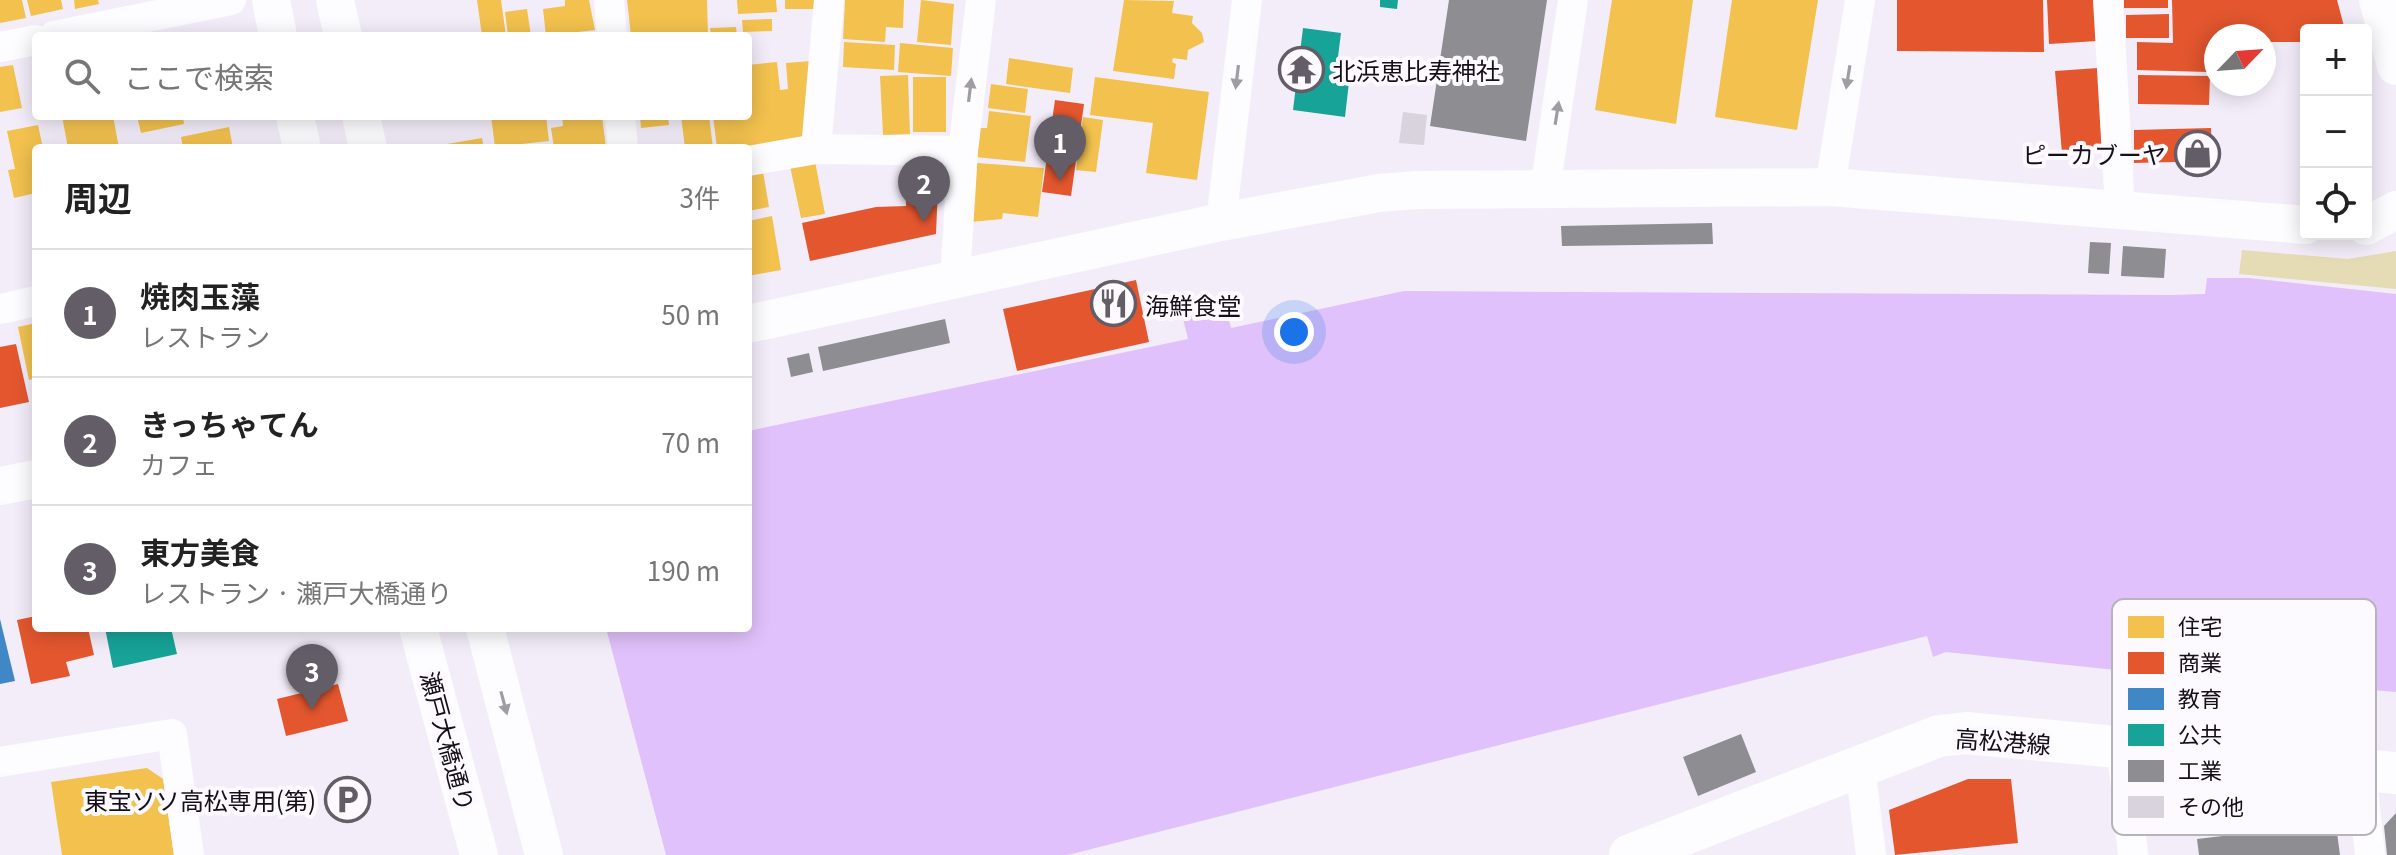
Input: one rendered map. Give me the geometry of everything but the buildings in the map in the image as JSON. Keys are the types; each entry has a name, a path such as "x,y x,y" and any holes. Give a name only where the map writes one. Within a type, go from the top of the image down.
{"main road":[{"name":"高松港線","path":"1631,855 1939,736 1966,733 2112,750"}],"street":[{"path":"74,32 231,0"},
{"path":"271,0 277,32"},
{"path":"335,0 342,32"},
{"path":"609,0 612,32"},
{"path":"816,149 829,0"},
{"path":"955,279 963,151 981,0"},
{"path":"1221,222 1247,0"},
{"path":"1545,190 1573,0"},
{"path":"1830,187 1860,0"},
{"path":"2108,0 2120,208"},
{"path":"2378,0 2396,66"},
{"path":"0,47 32,41"},
{"path":"296,120 301,144"},
{"path":"362,120 367,144"},
{"path":"620,120 623,144"},
{"path":"752,160 816,149 963,151"},
{"path":"752,323 1221,222 1379,193 1830,187 2300,224"},
{"path":"2372,223 2396,210"},
{"path":"0,309 32,302"},
{"path":"0,486 32,480"},
{"name":"瀬戸大橋通り","path":"419,632 479,855"},
{"path":"486,632 544,855"},
{"path":"0,762 172,734 189,855"},
{"path":"1860,766 1871,855"},
{"path":"2376,800 2379,772"},
{"path":"2131,835 2133,855"},
{"path":"2370,855 2372,835"}],"shaded area":[{"path":"2242,250 2348,259 2396,251 2396,289 2239,274"},
{"path":"2207,278 2249,278 2396,294 2396,692 2376,690 2376,599 2112,599 2112,669 1946,652 1933,657 1927,636 1068,855 666,855 607,632 752,632 752,430 1188,339 1181,311 1224,300 1231,328 1404,291 2205,294"}],"place":[{"name":"北浜恵比寿神社","path":"1301,69"},
{"name":"ピーカブーヤ","path":"2197,153"},
{"name":"焼肉玉藻","path":"1060,181"},
{"name":"きっちゃてん","path":"924,222"},
{"name":"海鮮食堂","path":"1114,304"},
{"name":"東方美食","path":"312,710"},
{"name":"東宝ソソ高松専用(第)","path":"347,799"}]}
